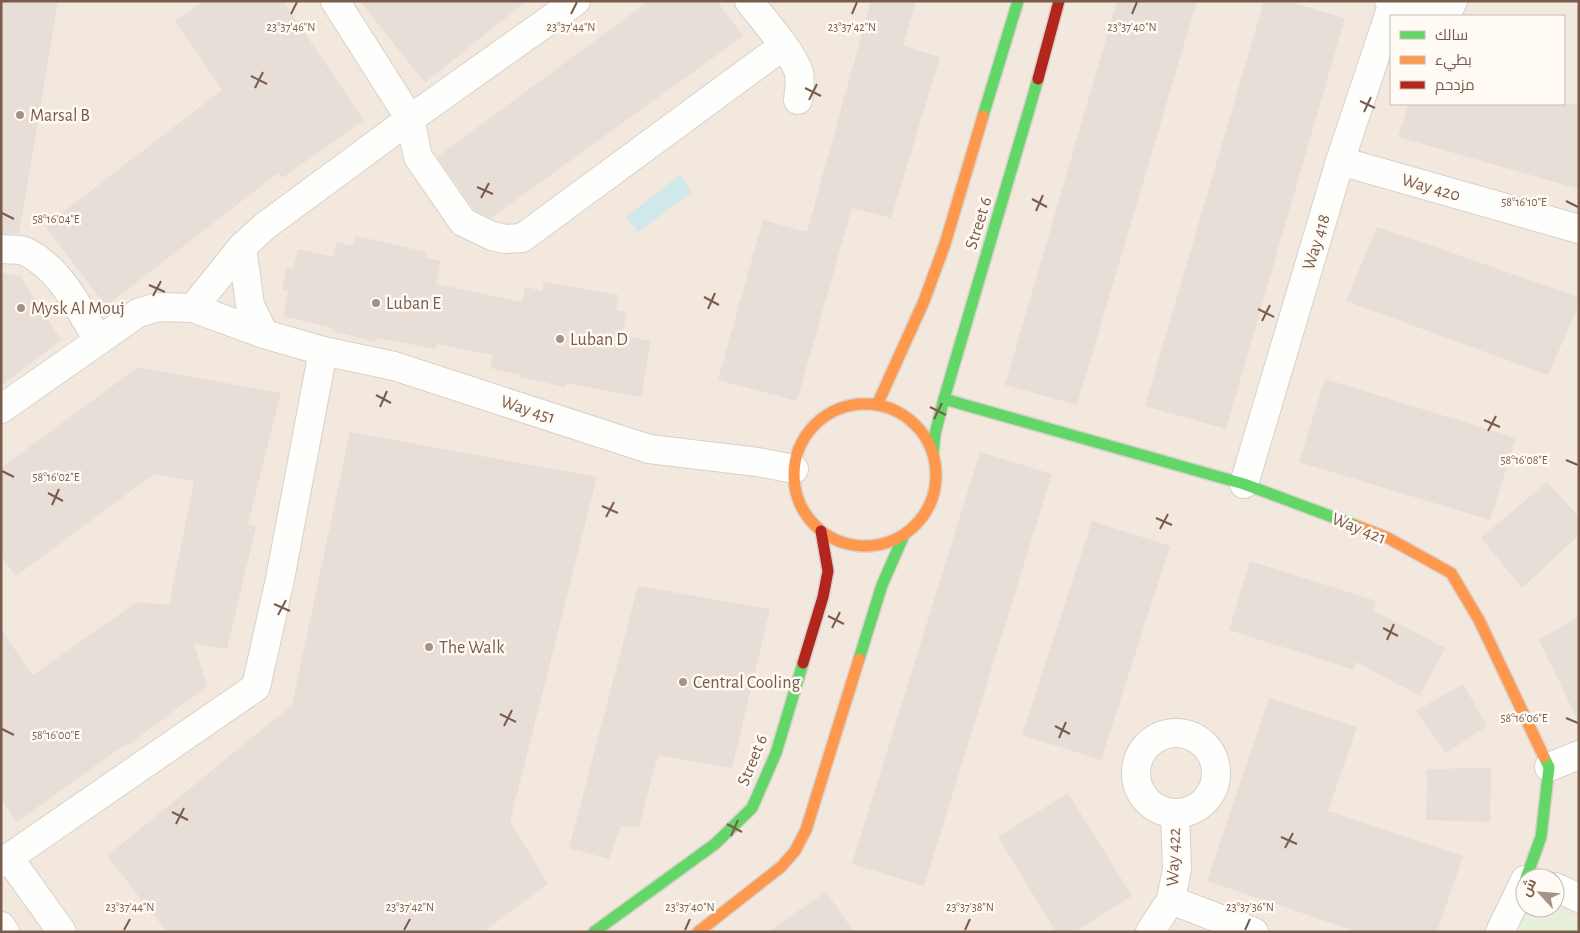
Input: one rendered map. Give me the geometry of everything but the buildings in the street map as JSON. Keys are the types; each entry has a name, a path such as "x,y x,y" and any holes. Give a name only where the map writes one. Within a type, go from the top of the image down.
{"street":[{"path":"335,1 410,119 418,157 463,222 492,236 505,239 522,238 784,46"},
{"path":"193,308 242,247 265,226 410,119 576,1"},
{"path":"749,1 784,46 799,71 798,100"},
{"name":"Street 6","path":"877,405 924,301 945,244 1018,1"},
{"name":"Street 6","path":"933,454 935,434 944,399 1016,158 1059,1"},
{"name":"Way 418","path":"1244,484 1340,161 1391,2 1448,11 1453,1"},
{"name":"Way 420","path":"1340,161 1579,230"},
{"path":"242,247 250,305 264,334"},
{"path":"1,249 24,251 46,266 62,282 98,340"},
{"name":"Way 451","path":"1,409 138,313 158,307 193,308 264,334 394,366 649,449 758,462 794,469"},
{"path":"62,932 5,860 256,687 280,579 323,350"},
{"name":"Way 421","path":"944,399 1244,484 1388,538 1451,573 1478,620 1548,767"},
{"path":"858,404 877,405 896,411 912,421 925,436 933,454 936,476 932,499 921,520 904,535 884,544 862,547 840,542 821,532 809,519 800,504 795,486 794,469 799,450 808,433 822,419 848,407 858,404"},
{"name":"Street 6","path":"594,932 715,844 752,808 776,753 823,597 828,571 821,532"},
{"path":"698,932 782,867 806,830 882,585 904,535"},
{"path":"1531,868 1541,837 1548,767 1579,755"},
{"name":"Way 422","path":"1150,932 1171,900 1177,869 1174,814"},
{"path":"1565,892 1579,898"},
{"name":"Way 422","path":"1171,900 1254,932"},
{"path":"1500,932 1515,903"},
{"path":"1,926 5,932"}],"shaded area":[{"path":"1,1 1579,1 1579,932 1,932"}],"green space":[{"path":"1565,913 1579,920 1579,932 1512,932 1520,918 1565,918"}],"water":[{"path":"680,175 692,192 638,232 626,217"}],"traffic: fast":[{"path":"983,116 1018,1"},
{"path":"933,454 935,434 944,399 1038,79"},
{"path":"944,399 1244,484 1357,526"},
{"path":"859,659 882,585 904,535"},
{"path":"594,932 715,844 752,808 776,753 803,663"},
{"path":"1530,868 1541,837 1549,767 1544,757"}],"traffic: slow":[{"path":"877,405 924,301 945,244 983,116"},
{"path":"865,404 892,410 904,416 915,425 924,436 930,448 936,475 930,502 924,514 915,525 904,534 892,540 865,546 838,540 826,534 815,525 806,514 800,502 794,475 800,448 806,436 815,425 826,416 838,410 865,404"},
{"path":"1357,526 1388,538 1451,573 1479,620 1544,757"},
{"path":"698,932 781,867 795,851 806,830 859,659"}],"traffic: jam":[{"path":"1038,79 1059,1"},
{"path":"803,663 823,597 828,571 821,531"}],"place":[{"name":"Marsal B","path":"20,115"},
{"name":"Luban E","path":"376,303"},
{"name":"Mysk Al Mouj","path":"21,308"},
{"name":"Luban D","path":"560,339"},
{"name":"The Walk","path":"429,647"},
{"name":"Central Cooling","path":"683,682"}]}
